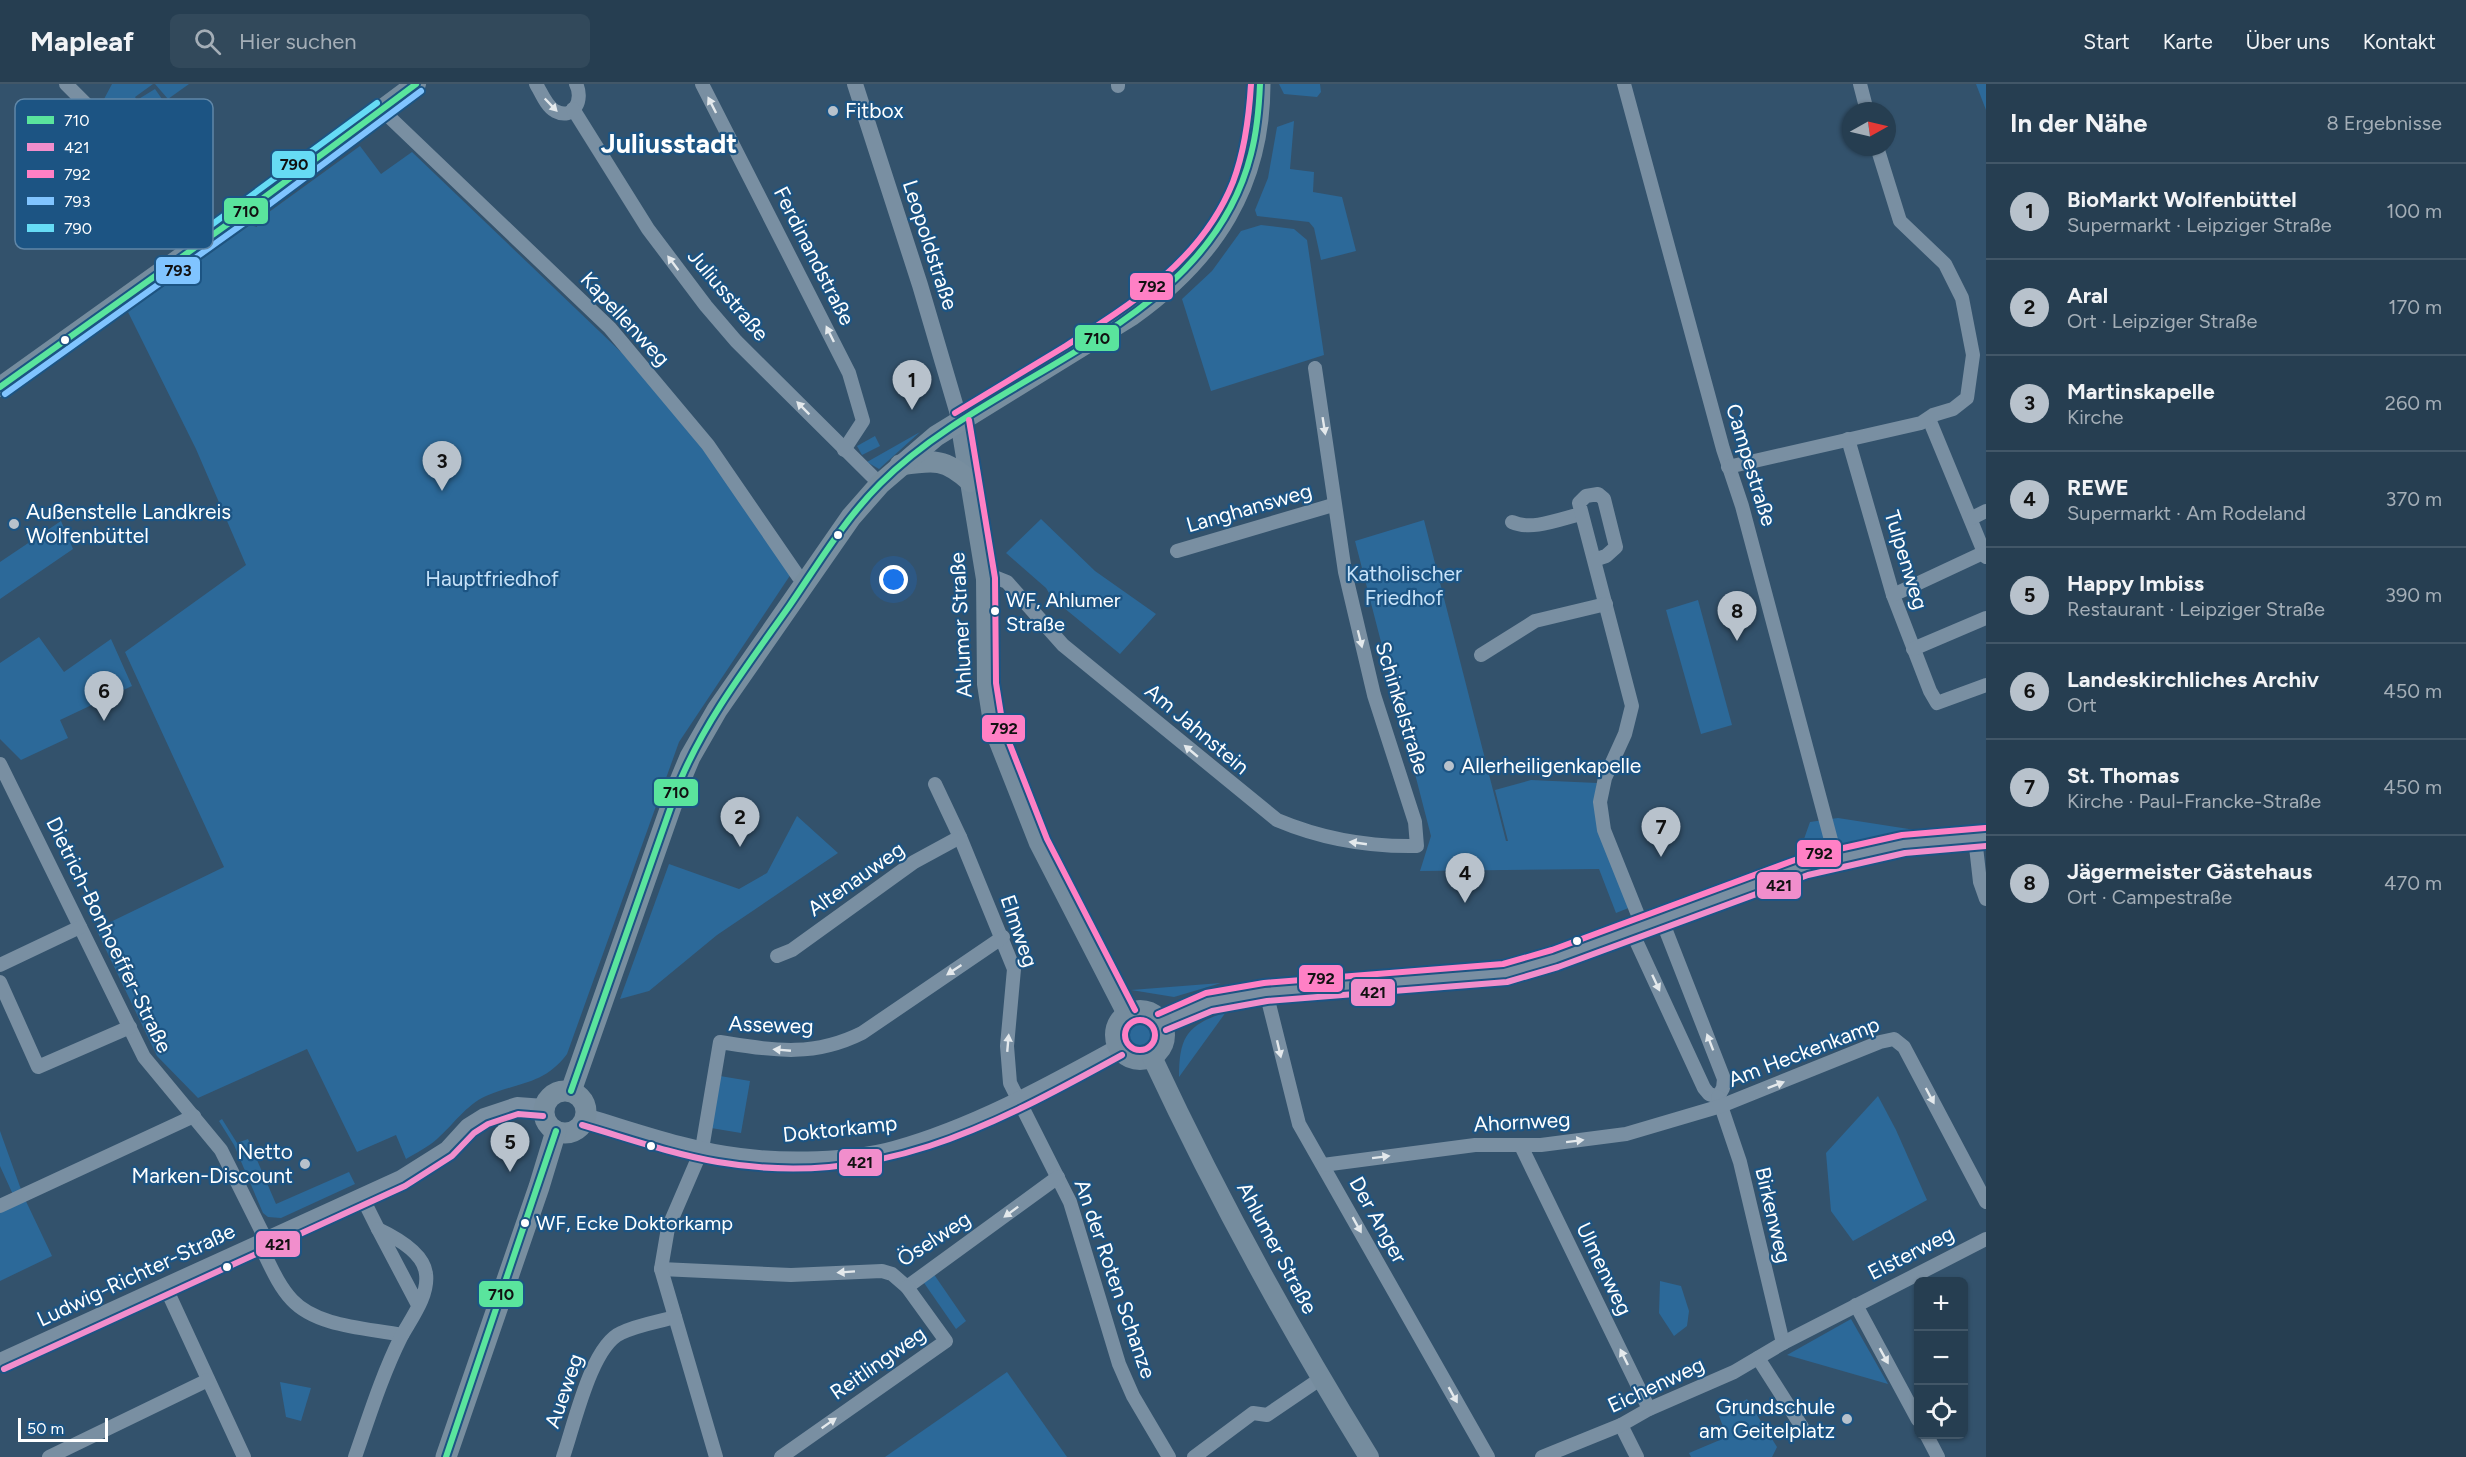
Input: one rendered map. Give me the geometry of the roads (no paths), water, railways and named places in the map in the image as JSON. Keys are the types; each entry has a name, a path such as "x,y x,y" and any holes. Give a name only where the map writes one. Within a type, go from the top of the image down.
{"main road":[{"path":"215,233 416,84"},
{"path":"571,1091 690,758 717,710 851,517 900,465 960,421 1132,315 1188,268 1228,211 1251,163 1258,128 1260,84"},
{"path":"0,387 193,249"},
{"name":"Ahlumer Straße","path":"960,421 986,579 987,684 998,743 1039,843 1127,1014"},
{"path":"900,465 941,462 958,470 971,482"},
{"path":"1144,1010 1155,1014 1162,1023 1164,1042 1152,1057 1136,1060 1126,1055 1118,1047 1116,1029 1127,1014 1144,1010"},
{"name":"Ahlumer Straße","path":"1152,1057 1207,1170 1320,1378 1369,1457"},
{"path":"561,1091 571,1091 583,1101 585,1116 574,1131 556,1131 546,1121 544,1107 552,1095 561,1091"},
{"path":"446,1457 556,1131"}],"street":[{"path":"66,84 81,99"},
{"path":"536,84 556,111 573,110 580,99 576,84"},
{"name":"Ferdinandstraße","path":"702,84 849,373 862,410 860,428 844,450"},
{"name":"Leopoldstraße","path":"855,84 920,285 960,421"},
{"name":"Campestraße","path":"1624,84 1728,467 1742,506 1834,858"},
{"path":"1860,84 1865,102"},
{"name":"Kapellenweg","path":"382,110 610,328 708,445 798,576 806,582"},
{"name":"Juliusstraße","path":"573,110 648,229 706,306 736,341 880,484"},
{"path":"1728,467 1929,419 1933,415 1953,409 1967,398 1973,369 1971,339 1956,283 1945,264 1900,221 1880,156"},
{"name":"Schinkelstraße","path":"1315,368 1333,505 1358,633 1374,695 1415,822 1416,846"},
{"path":"1893,595 1985,555 1972,518 1929,419"},
{"name":"Tulpenweg","path":"1848,439 1893,595 1930,691 1937,703 1986,686"},
{"path":"1512,522 1519,525 1537,525 1581,514 1579,503 1587,496 1598,494 1604,498 1616,547 1606,556 1594,560"},
{"name":"Langhansweg","path":"1177,551 1333,505"},
{"path":"1972,518 1986,511"},
{"name":"Birkenweg","path":"1581,514 1632,706 1626,734 1605,778 1600,802 1604,830 1636,928 1704,1089 1719,1101 1740,1162 1783,1343"},
{"name":"Am Jahnstein","path":"986,579 997,578 1007,582 1063,645 1277,820 1313,834 1356,843 1416,846"},
{"path":"1481,655 1535,621 1606,604"},
{"path":"1913,649 1986,618"},
{"name":"Dietrich-Bonhoeffer-Straße","path":"0,764 152,1070 221,1150 283,1289 293,1302 329,1320 402,1335"},
{"name":"Elmweg","path":"935,784 960,837 1014,969 1007,1068 1017,1099"},
{"name":"Altenauweg","path":"777,956 792,950 914,862 960,837"},
{"path":"1162,1023 1209,1002 1266,992 1505,973 1555,959 1805,866 1904,844 1980,837 1980,882 1986,899"},
{"name":"Birkenweg","path":"1661,918 1724,1079 1719,1101"},
{"path":"0,965 80,927"},
{"name":"Asseweg","path":"661,1269 668,1228 702,1149 720,1042 804,1051 843,1043 862,1033 1002,937"},
{"path":"0,982 38,1067 130,1027"},
{"name":"Der Anger","path":"1266,992 1299,1124 1488,1457"},
{"name":"Am Heckenkamp","path":"1719,1101 1880,1042 1894,1039 1904,1047 1986,1202"},
{"name":"Doktorkamp","path":"585,1116 702,1149 738,1156 798,1160 893,1150 972,1122 1118,1047"},
{"path":"1017,1099 1058,1177"},
{"name":"Ahornweg","path":"1323,1165 1474,1145 1521,1146 1626,1134 1719,1101"},
{"name":"Ludwig-Richter-Straße","path":"0,1361 407,1175 447,1149 468,1126 484,1116 517,1105 544,1107"},
{"path":"0,1206 194,1116"},
{"name":"Ulmenweg","path":"1521,1146 1649,1409"},
{"name":"Öselweg","path":"661,1269 791,1275 882,1271 891,1274 908,1287 1058,1177"},
{"name":"An der Roten Schanze","path":"1058,1177 1070,1202 1119,1364 1133,1396 1169,1457"},
{"path":"362,1197 418,1305"},
{"path":"355,1457 402,1335 410,1326 427,1283 426,1272 420,1259 395,1237 378,1229"},
{"name":"Elsterweg","path":"1783,1343 1986,1239"},
{"path":"661,1269 716,1457"},
{"path":"165,1286 244,1457"},
{"name":"Reitlingweg","path":"781,1457 946,1341 908,1287"},
{"path":"1856,1305 1914,1413"},
{"name":"Aueweg","path":"563,1457 595,1361 604,1346 619,1333 675,1317"},
{"name":"Eichenweg","path":"1542,1457 1621,1425 1649,1409 1696,1391 1783,1343"},
{"path":"1758,1358 1802,1427"},
{"path":"1194,1457 1253,1413 1267,1415 1320,1378"},
{"path":"49,1457 208,1380"},
{"path":"1621,1425 1637,1457"},
{"path":"1929,1439 1938,1457"}],"place":[{"name":"Fitbox","path":"833,111"},
{"name":"BioMarkt Wolfenbüttel","path":"912,410"},
{"name":"Martinskapelle","path":"442,491"},
{"name":"Außenstelle Landkreis Wolfenbüttel","path":"14,524"},
{"name":"WF, Ahlumer Straße","path":"995,611"},
{"name":"Jägermeister Gästehaus","path":"1737,641"},
{"name":"Landeskirchliches Archiv","path":"104,721"},
{"name":"Allerheiligenkapelle","path":"1449,766"},
{"name":"Aral","path":"740,847"},
{"name":"St. Thomas","path":"1661,857"},
{"name":"REWE","path":"1465,903"},
{"name":"Netto Marken-Discount","path":"305,1164"},
{"name":"Happy Imbiss","path":"510,1172"},
{"name":"WF, Ecke Doktorkamp","path":"525,1223"},
{"name":"Grundschule am Geitelplatz","path":"1847,1419"}],"district":[{"name":"Juliusstadt","path":"669,144"}],"park label":[{"name":"Hauptfriedhof","path":"492,579"},
{"name":"Katholischer Friedhof","path":"1404,586"}]}
